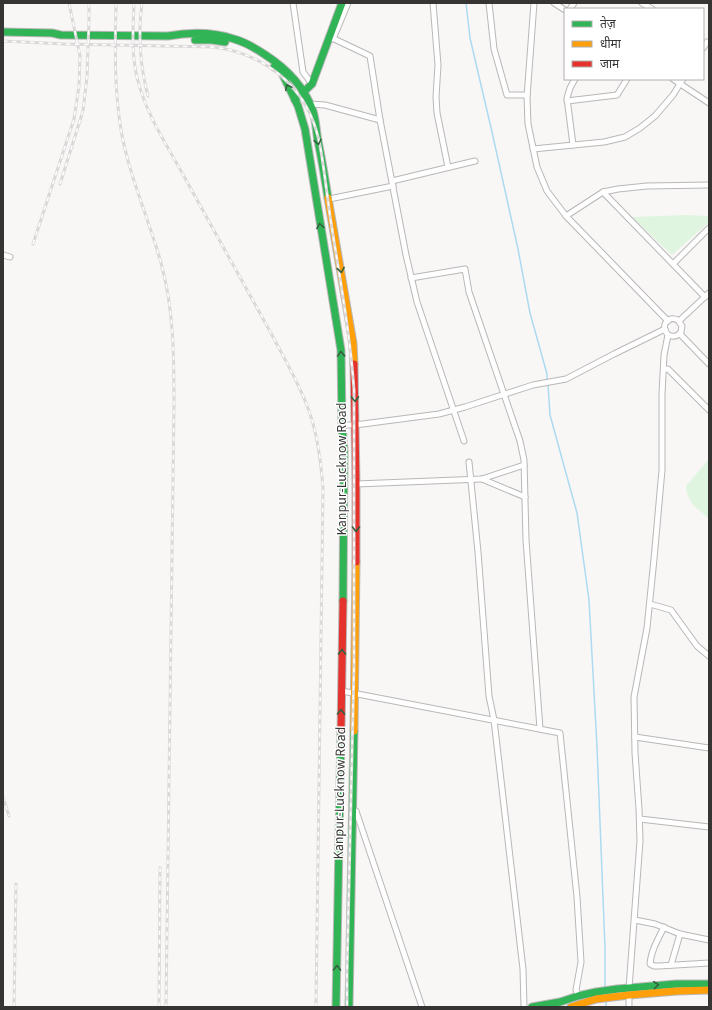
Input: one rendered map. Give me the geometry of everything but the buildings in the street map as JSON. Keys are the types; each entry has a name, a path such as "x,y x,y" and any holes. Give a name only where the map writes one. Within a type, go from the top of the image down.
{"main road":[{"path":"295,100 312,84 331,38 342,3"},
{"path":"3,32 52,33 61,35"},
{"name":"Kanpur-Lucknow Road","path":"61,35 168,36 178,34 212,34 227,37 240,41 258,51 278,64 292,76 303,92 313,112 346,298 352,343 356,425 353,810 349,1007"},
{"path":"3,37 51,38 61,35"},
{"name":"Kanpur-Lucknow Road","path":"168,36 177,39 224,41 238,46 281,71 298,106 305,129 341,350 342,425 344,451 342,691 336,1007"},
{"path":"338,868 352,868"},
{"path":"337,932 351,933"},
{"path":"629,992 652,986 709,984"},
{"path":"532,1007 560,1002 578,996 596,996 629,992 709,990"},
{"path":"571,1007 596,996"}],"street":[{"path":"293,3 303,72 312,84"},
{"path":"348,3 331,38 370,56 380,120 411,278 417,302 464,441"},
{"path":"433,3 438,65 436,97 437,114 448,167"},
{"path":"489,3 494,49 507,95 527,95"},
{"path":"534,3 527,95 528,124 537,167 547,191 566,216 668,321"},
{"path":"554,3 564,9"},
{"path":"573,145 567,98 574,80"},
{"path":"567,101 617,94 626,80"},
{"path":"533,149 604,142 625,138 655,116 673,96 682,81 709,103"},
{"path":"310,104 325,105 380,120"},
{"path":"329,199 475,161"},
{"path":"566,216 603,192 647,186 709,185"},
{"path":"603,192 673,264 707,295 679,321"},
{"path":"673,264 709,228"},
{"path":"3,255 10,257"},
{"path":"411,278 465,269 469,292 520,441 524,460 526,540 540,729"},
{"path":"629,1007 640,841 634,697 650,604 662,470 662,394 664,355 668,335 665,326 668,321 676,319 679,321 682,326 680,334"},
{"path":"342,425 356,425 439,414 533,385 566,379 665,329"},
{"path":"668,335 675,336 680,334"},
{"path":"680,334 709,364"},
{"path":"664,369 668,369 709,410"},
{"path":"469,462 478,552 489,696 494,720 523,969 524,1007"},
{"path":"356,484 482,480 524,465"},
{"path":"482,480 525,497"},
{"path":"650,604 671,610 696,646 709,656"},
{"path":"342,691 560,733 577,897 581,962 576,990 578,996"},
{"path":"635,737 709,748"},
{"path":"353,810 356,811 422,1007"},
{"path":"640,819 709,827"},
{"path":"635,920 664,927 680,934 709,940"},
{"path":"664,927 653,951 650,964 654,966 709,963"},
{"path":"671,965 680,934"}],"green space":[{"path":"686,215 709,216 709,222 672,255 632,217"},
{"path":"709,459 709,519 688,497 686,486"}],"waterway":[{"path":"466,3 470,38 518,249 530,313 547,374 547,380"},
{"path":"548,384 550,415 577,513 589,600 597,747 605,948 605,989"},
{"path":"606,1001 606,1007"}],"railway":[{"path":"33,244 74,119 79,86 80,56 69,3"},
{"path":"60,184 83,111 87,77 89,3"},
{"path":"116,3 116,82 121,130 134,181 161,263 169,298 173,351 174,405 166,1007"},
{"path":"134,3 134,62 141,93 162,138 261,314 297,382 312,420 319,449 323,488 316,1007"},
{"path":"142,3 140,50 148,96"},
{"path":"3,41 64,44 214,47 228,50 256,59 280,75 290,84 299,96 314,123 323,163 347,325 354,390 354,666 347,1007"},
{"path":"3,797 9,816"},
{"path":"159,1007 160,868"},
{"path":"14,1007 16,884"}],"traffic: fast":[{"path":"295,100 312,84 342,3"},
{"path":"3,32 52,33 61,35 168,36 201,33 218,35 250,45 280,65 293,78 305,94 315,118 328,198"},
{"path":"195,40 225,42"},
{"path":"274,67 281,71 298,106 305,129 341,350 342,425 344,451 343,601"},
{"path":"349,1007 354,731"},
{"path":"336,1007 341,732"},
{"path":"532,1007 560,1002 596,992 617,989 676,984 709,984"}],"traffic: slow":[{"path":"328,198 353,343 354,364"},
{"path":"354,731 356,562"},
{"path":"571,1007 596,999 677,991 709,990"}],"traffic: jam":[{"path":"354,364 356,562"},
{"path":"341,732 343,601"}]}
